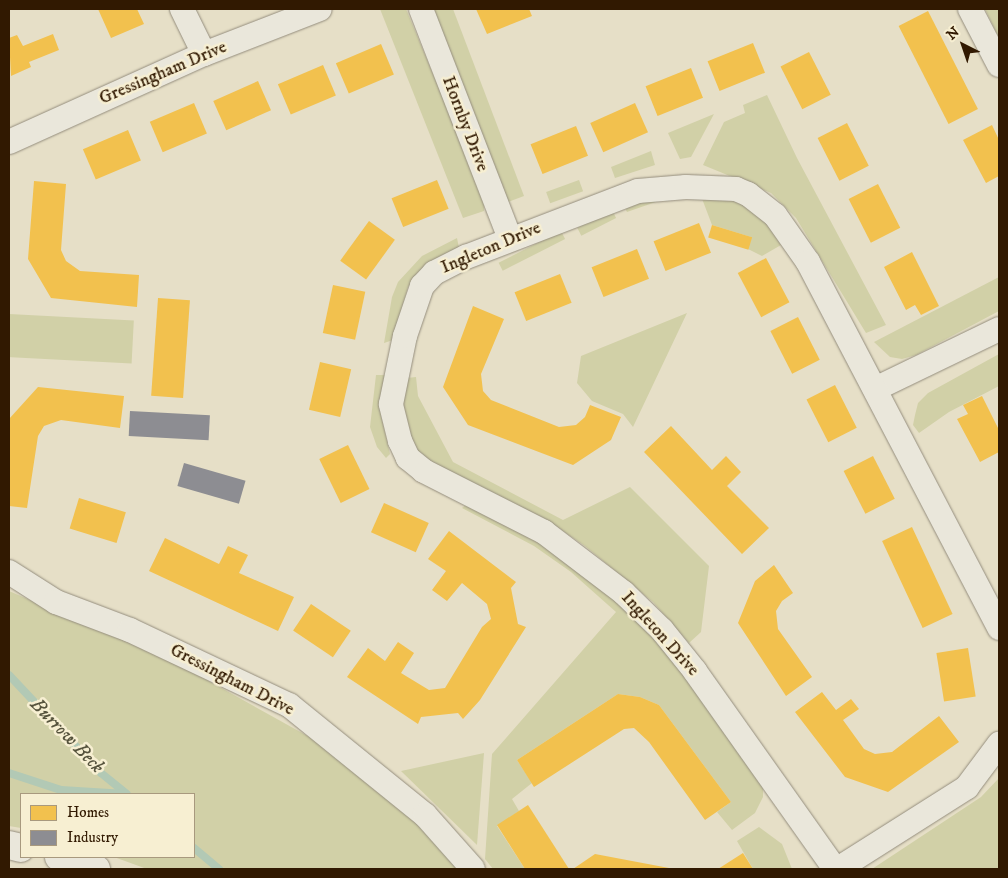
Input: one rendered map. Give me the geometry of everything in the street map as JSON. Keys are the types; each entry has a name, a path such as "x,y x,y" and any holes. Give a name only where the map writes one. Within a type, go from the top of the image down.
{"street":[{"path":"182,9 204,54"},
{"name":"Gressingham Drive","path":"9,142 204,54 320,9"},
{"name":"Hornby Drive","path":"421,9 510,238"},
{"path":"970,9 999,65"},
{"name":"Ingleton Drive","path":"999,628 806,258 775,215 748,194 736,189 686,187 638,191 510,238 434,273 422,286 415,300 391,404 400,440 408,458 424,471 544,532 624,593 662,630 695,670 837,869 967,787 999,744"},
{"path":"875,389 999,330"},
{"name":"Gressingham Drive","path":"9,572 56,602 130,630 289,705 425,815 474,869"},
{"path":"62,858 96,869"}],"green space":[{"path":"380,9 406,9 484,197 484,211 463,218"},
{"path":"431,9 453,9 524,196 508,202"},
{"path":"985,9 999,9 999,38"},
{"path":"767,95 797,158 886,325 866,333 796,218 771,193 703,165 724,122 745,113 743,105"},
{"path":"714,114 691,157 680,159 668,133"},
{"path":"651,151 655,165 615,178 611,167"},
{"path":"579,180 583,191 550,203 546,192"},
{"path":"701,196 739,202 760,214 781,245 762,256 748,249 751,237 712,225"},
{"path":"670,197 627,212 624,206"},
{"path":"612,210 616,218 581,236 577,228"},
{"path":"561,231 565,239 503,271 499,263"},
{"path":"457,238 459,248 430,262 408,287 393,340 384,343 392,297 398,282 422,256"},
{"path":"999,277 999,311 916,355 902,359 890,357 874,342"},
{"path":"687,313 633,427 623,414 592,401 577,383 581,356"},
{"path":"9,314 134,321 132,363 9,357"},
{"path":"999,354 999,386 949,412 919,433 913,425 915,415 918,403 928,393"},
{"path":"376,375 387,375 381,415 390,454 386,458 377,447 370,427"},
{"path":"416,377 418,396 453,462 563,520 630,487 709,566 701,632 689,643 653,602 585,546 554,525 431,464 416,450 402,413 407,378"},
{"path":"468,503 518,525 622,605 660,646 691,684 763,787 763,797 755,813 732,830 717,812 731,802 659,705 640,697 618,694 517,760 532,783 512,799 519,811 497,826 525,869 493,869 485,859 492,754 616,612 571,572 534,546 462,508"},
{"path":"9,591 178,664 313,739 409,815 462,869 147,869 117,858 195,858 195,793 20,793 20,828 9,826"},
{"path":"484,753 477,845 401,771"},
{"path":"999,778 999,869 872,869 981,797"},
{"path":"759,827 782,844 792,869 753,869 737,841"}],"building: Homes":[{"path":"98,9 137,9 144,24 111,38"},
{"path":"476,9 529,9 532,16 487,34"},
{"path":"928,11 978,109 949,124 899,26"},
{"path":"53,34 59,50 29,62 31,67 11,76 9,38 17,35 23,46"},
{"path":"753,43 765,73 720,91 708,61"},
{"path":"381,44 394,74 349,94 336,63"},
{"path":"809,52 831,95 802,109 780,67"},
{"path":"323,65 336,95 291,115 278,84"},
{"path":"691,68 703,98 658,116 646,86"},
{"path":"258,81 271,110 226,130 213,101"},
{"path":"194,103 207,133 163,152 150,122"},
{"path":"635,103 648,132 603,152 590,123"},
{"path":"847,123 869,166 839,181 818,138"},
{"path":"992,125 999,140 999,176 986,183 963,140"},
{"path":"576,126 588,156 543,174 531,144"},
{"path":"128,130 141,160 96,180 83,149"},
{"path":"437,180 449,209 403,227 392,198"},
{"path":"34,181 66,184 61,250 66,261 80,271 139,275 137,307 51,298 28,259"},
{"path":"878,184 900,228 871,243 849,199"},
{"path":"369,221 395,240 366,279 340,261"},
{"path":"699,223 711,253 666,271 654,241"},
{"path":"712,225 752,237 748,250 708,237"},
{"path":"637,249 649,279 604,297 592,267"},
{"path":"912,252 939,306 921,315 915,305 906,310 884,267"},
{"path":"766,258 789,302 761,317 738,273"},
{"path":"560,274 572,303 526,321 515,292"},
{"path":"333,285 365,292 355,340 323,333"},
{"path":"158,298 190,300 183,398 151,396"},
{"path":"473,306 504,319 481,374 483,391 491,400 559,427 576,425 585,417 590,405 621,417 611,440 573,465 468,425 443,387"},
{"path":"798,317 820,360 792,374 770,331"},
{"path":"320,362 351,369 340,417 309,410"},
{"path":"835,385 857,428 828,442 806,400"},
{"path":"38,387 124,396 120,428 61,420 44,426 38,436 27,508 9,506 9,419"},
{"path":"982,396 999,430 999,452 980,462 957,419 968,414 963,405"},
{"path":"671,426 712,470 726,456 741,472 727,486 769,528 742,554 644,452"},
{"path":"348,445 369,489 341,503 319,459"},
{"path":"873,456 895,499 865,514 844,471"},
{"path":"79,498 126,512 117,543 70,529"},
{"path":"384,503 429,523 416,552 371,532"},
{"path":"912,527 953,614 923,628 882,541"},
{"path":"449,531 516,582 511,588 518,624 526,627 480,700 463,719 458,713 421,717 418,724 347,677 368,648 385,661 398,642 414,653 401,673 429,690 445,688 482,627 491,619 487,604 462,583 447,601 432,590 446,571 428,559"},
{"path":"165,538 219,564 228,546 248,555 239,573 294,597 278,631 149,571"},
{"path":"774,565 793,593 782,601 776,611 778,629 812,677 786,696 738,623 755,581"},
{"path":"311,604 351,631 333,657 293,631"},
{"path":"968,648 976,696 944,701 936,653"},
{"path":"822,692 836,710 851,699 859,709 843,720 864,749 875,754 892,752 939,716 959,742 888,792 845,777 795,712"},
{"path":"618,694 640,697 659,705 731,802 705,820 649,742 634,728 624,729 534,787 517,760"},
{"path":"528,805 569,869 525,869 497,825"},
{"path":"743,853 753,869 718,869"},
{"path":"595,854 669,868 669,869 573,869"}],"building: Industry":[{"path":"130,411 210,415 209,440 129,436"},
{"path":"184,463 246,481 239,504 177,486"}],"waterway":[{"name":"Burrow Beck","path":"9,675 101,773 126,793"},
{"path":"9,773 61,790 110,793"},
{"name":"Burrow Beck","path":"195,849 219,869"}]}
